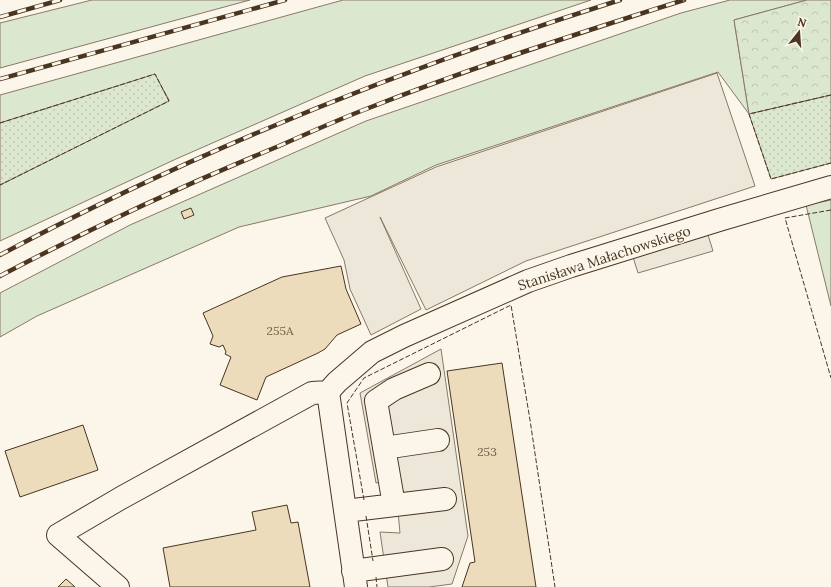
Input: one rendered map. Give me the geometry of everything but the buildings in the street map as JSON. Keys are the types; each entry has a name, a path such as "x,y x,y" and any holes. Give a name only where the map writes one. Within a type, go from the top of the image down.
{"street":[{"name":"Stanisława Małachowskiego","path":"328,392 337,382 372,352 404,336 528,281 630,247 831,187"},
{"path":"394,505 376,401 394,389 428,374"},
{"path":"118,587 58,535 121,498 312,393 328,392 354,579 442,559"},
{"path":"384,448 438,440"},
{"path":"345,511 446,499"}],"green space":[{"path":"92,0 250,0 0,68 0,23"},
{"path":"343,0 591,0 365,76 176,159 0,241 0,185 169,100 155,75 0,123 0,95"},
{"path":"730,0 807,0 734,20 749,114 718,72 436,165 371,196 239,227 37,316 0,337 0,293 130,225 366,121 681,13"},
{"path":"807,0 831,0 831,95 749,114 734,20"},
{"path":"155,74 169,101 0,185 0,123"},
{"path":"831,95 831,163 771,179 749,114"},
{"path":"831,200 831,306 806,205"}],"shaded area":[{"path":"717,73 755,186 526,261 426,310 380,217 421,309 371,335 350,289 344,260 325,218 436,167"},
{"path":"708,235 713,251 638,273 633,257"},
{"path":"441,349 468,536 452,584 429,587 388,587 380,532 400,533 395,480 376,483 360,393"}],"railway":[{"path":"0,17 60,0"},
{"path":"0,79 285,0"},
{"path":"0,255 150,180 304,113 461,53 620,0"},
{"path":"0,276 138,208 208,176 351,115 481,66 684,0"}],"fence":[{"path":"0,123 155,74 169,101 0,185"},
{"path":"831,95 749,114 771,179 831,163"},
{"path":"831,210 785,218 831,378"},
{"path":"364,500 347,403 364,378 511,305 555,587"},
{"path":"366,516 373,561"},
{"path":"376,577 377,587"}]}
